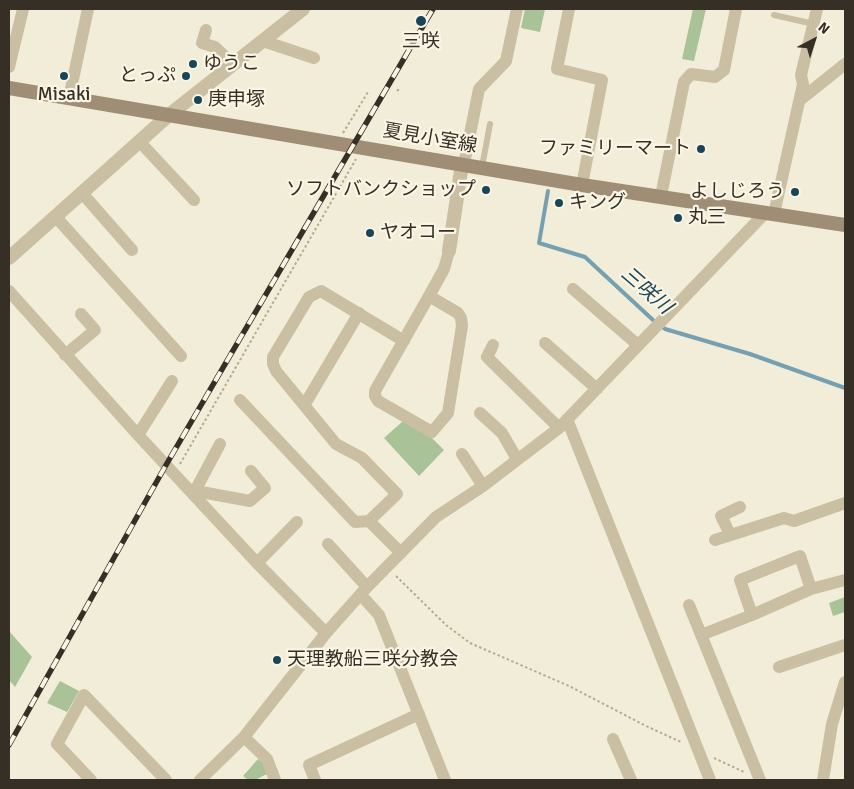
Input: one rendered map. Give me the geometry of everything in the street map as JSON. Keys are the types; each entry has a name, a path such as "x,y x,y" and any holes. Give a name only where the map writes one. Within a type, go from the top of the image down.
{"main road":[{"name":"夏見小室線","path":"9,88 582,184 845,225"}],"street":[{"path":"9,67 23,9"},
{"path":"69,98 88,9"},
{"path":"9,258 139,141 303,9"},
{"path":"429,296 458,313 462,326 448,413 432,432 378,401 375,391 444,269 479,89 506,60 517,9"},
{"path":"569,9 557,69 602,80 582,184"},
{"path":"661,196 684,82 691,74 715,77 724,70 736,9"},
{"path":"200,780 244,738 326,633 436,517 483,486 563,424 638,345 770,213 800,100 803,84 801,75 818,9"},
{"path":"206,30 202,43 215,47 233,64"},
{"path":"263,41 314,58"},
{"path":"800,100 845,64"},
{"path":"139,141 194,200"},
{"path":"82,193 132,250"},
{"path":"55,216 181,356"},
{"path":"572,289 638,345"},
{"path":"9,291 65,355 192,491 256,563 326,633"},
{"path":"240,400 355,522 369,520 397,494 362,458 336,444 276,371 272,364 273,357 309,297 321,291 404,342"},
{"path":"305,404 359,313"},
{"path":"65,355 95,330 81,314"},
{"path":"545,343 597,389"},
{"path":"493,345 487,357 563,424 710,780"},
{"path":"138,435 172,381"},
{"path":"480,414 502,433 518,459"},
{"path":"192,491 220,444"},
{"path":"462,454 483,486"},
{"path":"192,491 250,501 265,488 250,472"},
{"path":"715,540 784,518 794,521 845,503"},
{"path":"730,534 721,516 740,507"},
{"path":"369,520 401,553"},
{"path":"256,563 298,522"},
{"path":"328,544 364,591 379,615 446,780"},
{"path":"752,615 740,580 800,556 812,589"},
{"path":"701,635 812,589 845,580"},
{"path":"688,605 756,778"},
{"path":"779,667 845,645"},
{"path":"823,780 832,724 845,682"},
{"path":"91,780 57,744 84,695 166,780"},
{"path":"315,780 309,765 419,714"},
{"path":"244,738 267,759 275,780"},
{"path":"613,740 632,780"}],"lane":[{"path":"774,15 814,24"},
{"path":"482,167 490,124"}],"path":[{"path":"342,134 368,92"},
{"path":"175,474 358,156"},
{"path":"387,567 446,625 470,643 569,686 646,726 756,778"}],"green space":[{"path":"525,9 545,9 540,32 521,28"},
{"path":"693,9 706,9 694,61 682,59"},
{"path":"403,421 431,437 444,450 419,476 384,438"},
{"path":"845,597 845,612 833,616 829,603"},
{"path":"9,631 32,657 15,687 9,680"},
{"path":"60,681 79,691 67,712 47,703"},
{"path":"258,759 263,763 267,774 255,780 248,780 243,776"}],"waterway":[{"name":"三咲川","path":"548,191 539,243 585,257 665,329 750,354 845,388"}],"railway":[{"path":"9,745 166,465 433,9"}],"place":[{"name":"三咲","path":"421,21"},
{"name":"ゆうこ","path":"193,64"},
{"name":"Misaki","path":"64,76"},
{"name":"とっぷ","path":"186,76"},
{"name":"庚申塚","path":"198,100"},
{"name":"ファミリーマート","path":"701,149"},
{"name":"ソフトバンクショップ","path":"486,190"},
{"name":"よしじろう","path":"795,192"},
{"name":"キング","path":"559,203"},
{"name":"丸三","path":"678,218"},
{"name":"ヤオコー","path":"370,233"},
{"name":"天理教船三咲分教会","path":"277,660"}]}
